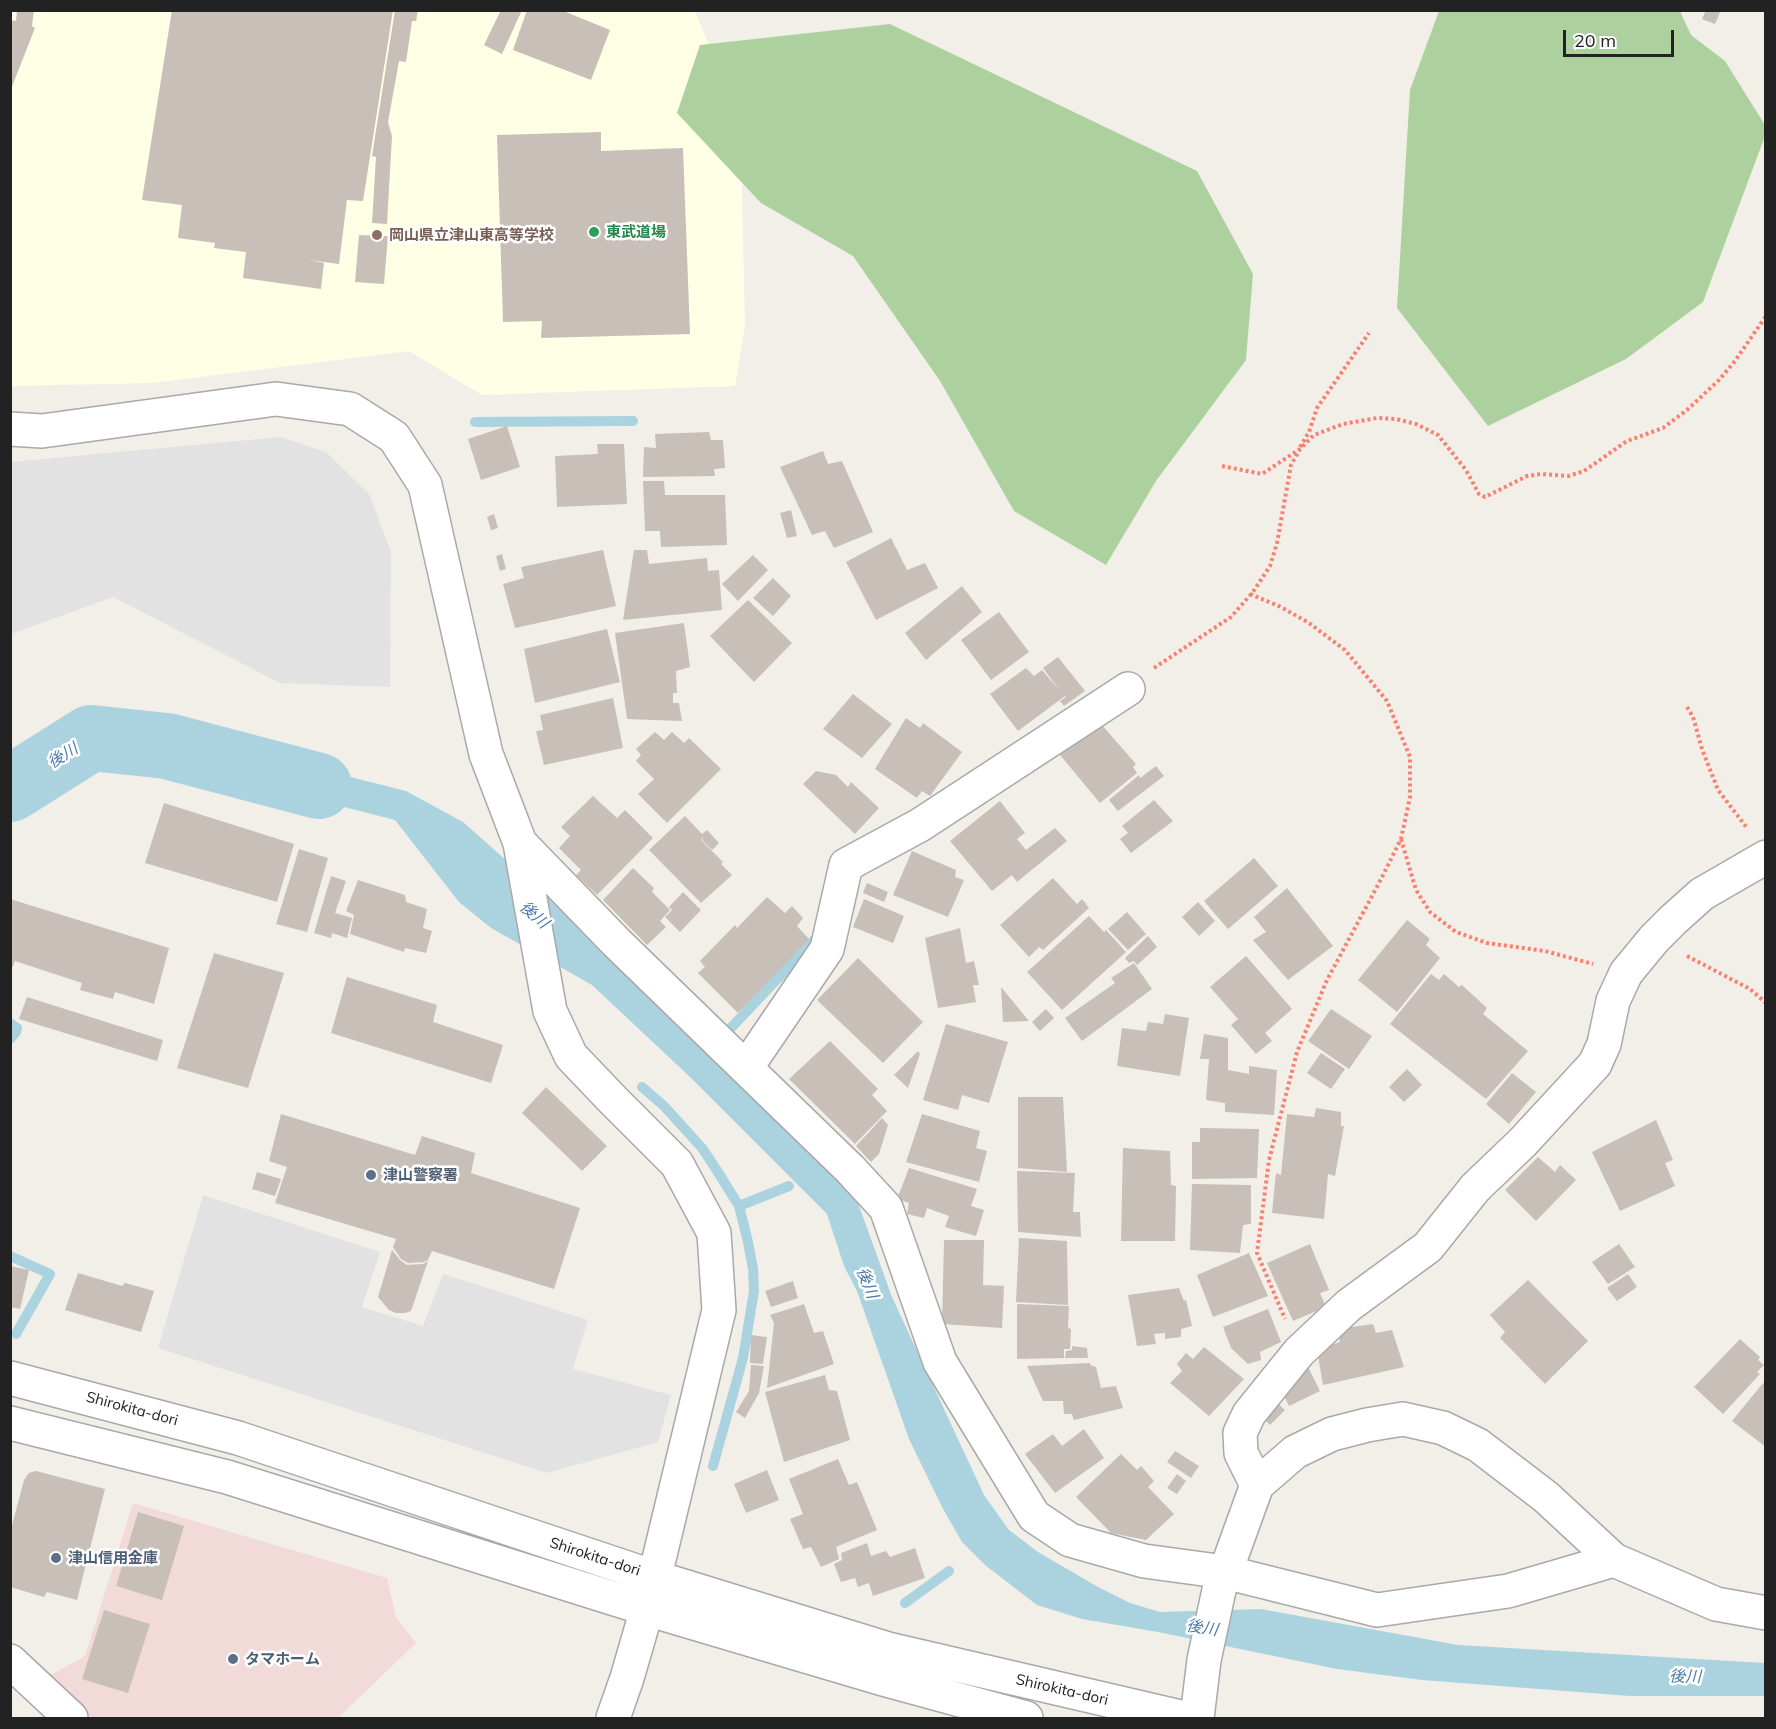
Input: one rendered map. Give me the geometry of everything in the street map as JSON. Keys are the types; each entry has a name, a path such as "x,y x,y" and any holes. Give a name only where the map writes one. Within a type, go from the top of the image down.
{"street":[{"path":"10,429 42,431 276,399 350,409 394,437 425,485 486,754 520,843 550,1011 571,1056 678,1164 714,1233 719,1310 647,1609 613,1719"},
{"path":"746,1068 827,949 846,865 920,825 1128,689"},
{"path":"520,843 617,943 850,1169 886,1208 940,1362 1034,1516 1070,1540 1222,1581 1377,1610 1508,1591 1614,1560"},
{"path":"1257,1485 1241,1452 1240,1433 1249,1414 1299,1353 1349,1305 1428,1247 1475,1188 1523,1142 1595,1064 1604,1044 1613,1001 1626,973 1673,920 1759,846"},
{"name":"Shirokita-dori","path":"10,1378 238,1438 654,1577 888,1649 1185,1719"},
{"path":"1197,1719 1204,1660 1222,1581 1257,1485 1295,1452 1332,1434 1367,1425 1403,1419 1443,1428 1478,1445 1546,1497 1614,1560 1716,1604 1766,1613"},
{"path":"10,1422 227,1477 647,1609 1026,1719"},
{"path":"10,1661 71,1719"}],"path":[{"path":"1222,466 1262,474 1299,450 1314,435 1343,424 1377,418 1396,419 1416,424 1438,435 1466,470 1479,494 1485,497 1527,476 1541,474 1569,476 1584,471 1627,441 1663,428 1687,410 1719,380 1735,361 1766,316"},
{"path":"1128,689 1153,668 1231,617 1270,566 1277,543 1291,465 1317,408 1370,333"},
{"path":"1250,594 1281,607 1309,623 1345,650 1387,700 1410,757 1410,797 1401,839 1327,980 1297,1052 1269,1160 1257,1253 1299,1353"},
{"path":"1687,706 1693,717 1702,749 1718,790 1759,846"},
{"path":"1401,839 1416,890 1430,912 1456,932 1486,943 1545,951 1626,973"},
{"path":"1654,939 1750,989 1766,1003"}],"shaded area":[{"name":"岡山県立津山東高等学校","path":"10,11 695,11 737,114 741,144 745,325 735,386 482,395 409,351 152,383 11,386"},
{"path":"281,437 326,452 369,494 391,552 390,687 280,683 113,597 11,634 11,462"},
{"path":"203,1195 380,1252 362,1307 423,1326 443,1274 588,1320 573,1369 671,1395 658,1442 547,1473 158,1348"},
{"path":"133,1503 387,1578 396,1617 416,1643 338,1718 92,1718 47,1677 85,1656"}],"green space":[{"path":"1439,11 1680,11 1691,35 1725,61 1765,125 1765,136 1703,302 1626,359 1488,426 1397,308 1410,90"},
{"path":"890,24 1197,171 1253,274 1246,360 1156,481 1106,565 1014,511 940,381 853,256 761,203 677,113 700,45"}],"water":[{"path":"236,748 406,791 463,822 551,900 632,981 854,1192 892,1297 984,1495 1009,1530 1038,1552 1130,1603 1160,1612 1261,1609 1458,1645 1765,1663 1765,1696 1630,1696 1422,1680 1337,1669 1158,1632 1082,1619 1037,1605 985,1565 962,1542 942,1507 909,1439 857,1291 844,1266 827,1214 690,1077 592,985 491,928 459,902 395,820 226,777"}],"building":[{"path":"17,10 34,10 32,26 35,28 11,89 10,28 13,20 16,21"},
{"path":"172,10 393,10 363,201 347,200 339,264 309,260 324,263 321,289 243,278 246,252 214,248 215,243 178,238 182,205 142,200"},
{"path":"395,10 418,10 416,21 412,21 406,62 399,61 388,122 392,136 387,224 372,223 376,157 372,156"},
{"path":"501,10 522,10 502,54 484,45"},
{"path":"527,10 561,10 610,30 591,80 513,50"},
{"path":"1706,10 1721,10 1715,24 1702,19"},
{"path":"601,132 601,151 683,148 690,334 541,338 542,321 503,322 497,135"},
{"path":"359,235 388,236 384,284 355,282"},
{"path":"507,426 520,467 481,480 468,439"},
{"path":"709,432 711,440 723,440 725,468 714,469 715,476 643,477 644,447 656,448 655,434"},
{"path":"597,444 624,444 627,504 557,507 555,456 598,454"},
{"path":"823,451 828,464 842,461 873,532 834,548 825,531 812,535 780,467"},
{"path":"643,481 664,481 665,495 725,495 727,545 661,547 660,531 645,531"},
{"path":"791,510 797,536 787,538 780,513"},
{"path":"494,514 498,528 491,530 487,517"},
{"path":"891,538 907,570 925,563 938,588 876,620 846,562"},
{"path":"603,550 616,606 515,628 503,584 524,578 521,567"},
{"path":"634,550 647,550 649,564 707,558 708,571 719,570 722,610 623,620"},
{"path":"502,554 506,569 500,571 496,556"},
{"path":"753,555 768,570 738,601 722,584"},
{"path":"773,578 791,596 773,616 753,598"},
{"path":"962,586 982,612 926,660 905,633"},
{"path":"748,600 792,643 754,682 710,636"},
{"path":"999,612 1029,652 991,680 961,640"},
{"path":"684,623 690,667 676,671 677,693 673,693 673,703 679,703 682,721 627,719 615,633"},
{"path":"607,629 620,682 535,703 524,649"},
{"path":"1058,657 1085,691 1064,706 1060,701 1065,696 1018,731 990,694 1026,668 1034,676 1042,670 1060,691 1043,668"},
{"path":"853,694 892,724 862,758 823,729"},
{"path":"613,698 623,748 544,765 536,731 543,730 540,715"},
{"path":"906,718 920,728 923,723 962,752 930,796 922,791 917,798 875,769"},
{"path":"1101,724 1136,764 1133,767 1137,773 1100,803 1060,755"},
{"path":"655,732 664,740 672,732 684,743 689,738 721,769 667,823 638,794 654,779 636,761 641,755 636,749"},
{"path":"1156,766 1164,776 1118,811 1109,800 1139,775 1140,778"},
{"path":"816,771 836,775 848,787 851,782 879,808 855,834 803,784"},
{"path":"593,796 617,818 625,810 653,838 597,895 576,875 581,870 559,848 570,836 561,827"},
{"path":"1154,800 1173,821 1131,853 1120,839 1128,833 1122,826"},
{"path":"1000,801 1025,833 1017,839 1026,850 1055,828 1067,841 1017,882 1012,875 992,891 950,841"},
{"path":"164,803 294,844 277,902 145,863"},
{"path":"685,816 702,834 707,830 719,843 712,850 702,840 704,836 701,840 723,862 721,864 732,875 701,903 649,850"},
{"path":"299,849 328,858 307,932 276,924"},
{"path":"912,851 956,870 955,877 964,880 948,917 893,895"},
{"path":"1254,858 1278,886 1228,929 1204,901"},
{"path":"633,868 654,888 652,892 670,910 660,921 666,927 647,945 603,900"},
{"path":"331,876 346,881 335,913 352,918 347,938 332,933 331,938 314,933"},
{"path":"1053,878 1077,904 1082,899 1089,908 1043,950 1039,947 1029,957 1000,925"},
{"path":"358,880 405,895 406,902 427,909 423,928 432,931 426,953 405,948 404,952 350,934 354,915 346,911"},
{"path":"867,883 888,892 884,902 863,893"},
{"path":"1287,888 1333,946 1288,980 1253,940 1266,932 1254,917"},
{"path":"683,892 701,910 680,932 665,917 672,910 669,907"},
{"path":"767,897 785,913 792,906 803,918 797,926 809,939 738,1013 698,973 705,967 700,961 735,925 737,928"},
{"path":"10,899 169,948 154,1004 115,992 113,999 80,990 82,983 15,961 10,968"},
{"path":"864,899 904,916 893,943 853,927"},
{"path":"1198,902 1215,921 1199,936 1182,917"},
{"path":"1127,912 1146,934 1128,950 1108,929"},
{"path":"1089,916 1104,932 1106,930 1126,952 1062,1010 1027,972"},
{"path":"1407,920 1430,939 1426,945 1440,958 1397,1012 1358,980"},
{"path":"960,928 966,963 974,961 979,985 973,985 976,1002 938,1008 925,938"},
{"path":"1148,936 1157,947 1137,965 1134,961 1129,963 1125,958"},
{"path":"214,953 284,973 248,1088 177,1068"},
{"path":"1246,956 1292,1009 1265,1033 1272,1041 1256,1054 1231,1025 1238,1019 1210,987"},
{"path":"858,958 923,1022 883,1063 817,1000"},
{"path":"1134,963 1152,989 1082,1041 1065,1018 1115,983 1111,978"},
{"path":"1431,974 1439,980 1444,974 1459,987 1462,985 1487,1008 1483,1014 1528,1051 1486,1099 1390,1024"},
{"path":"347,977 437,1005 433,1022 503,1045 491,1083 331,1033"},
{"path":"1001,987 1029,1021 1003,1022"},
{"path":"27,997 163,1040 157,1061 19,1019"},
{"path":"1046,1009 1054,1018 1040,1031 1032,1022"},
{"path":"1331,1009 1372,1036 1349,1069 1308,1041"},
{"path":"1165,1014 1189,1018 1180,1076 1117,1066 1122,1028 1146,1031 1148,1022 1163,1024"},
{"path":"946,1024 1008,1042 989,1103 962,1095 958,1110 923,1100"},
{"path":"1204,1034 1228,1038 1228,1070 1249,1074 1249,1066 1277,1070 1274,1115 1225,1112 1225,1103 1206,1100 1209,1059 1200,1059"},
{"path":"830,1041 878,1089 872,1095 887,1111 855,1144 789,1079"},
{"path":"918,1051 920,1054 908,1088 894,1075"},
{"path":"1321,1053 1345,1069 1331,1089 1307,1073"},
{"path":"1407,1069 1422,1085 1404,1102 1389,1087"},
{"path":"1512,1073 1536,1092 1509,1124 1486,1104"},
{"path":"546,1087 607,1146 582,1171 522,1113"},
{"path":"1018,1097 1063,1097 1067,1172 1018,1168"},
{"path":"1316,1108 1341,1112 1341,1126 1344,1126 1335,1176 1328,1174 1324,1219 1272,1213 1276,1173 1281,1175 1287,1114 1314,1117"},
{"path":"281,1114 415,1155 422,1136 475,1153 471,1173 580,1208 554,1289 432,1251 428,1260 424,1262 408,1263 401,1259 393,1247 396,1239 275,1203 287,1167 269,1161"},
{"path":"922,1114 980,1131 976,1148 987,1151 979,1182 906,1162"},
{"path":"882,1118 888,1125 879,1154 871,1162 856,1146"},
{"path":"1656,1120 1673,1160 1665,1163 1675,1186 1620,1211 1592,1152"},
{"path":"1200,1128 1259,1129 1257,1178 1192,1179 1192,1142 1200,1142"},
{"path":"1123,1148 1170,1151 1171,1185 1176,1186 1175,1241 1121,1241"},
{"path":"1538,1157 1555,1172 1560,1165 1576,1180 1536,1221 1505,1190"},
{"path":"909,1168 977,1189 971,1206 984,1210 976,1236 945,1227 949,1216 927,1208 924,1218 907,1214 909,1203 897,1199"},
{"path":"1017,1171 1075,1173 1073,1212 1080,1212 1081,1237 1018,1232"},
{"path":"257,1172 281,1179 275,1196 252,1189"},
{"path":"1192,1184 1251,1185 1251,1224 1243,1225 1240,1253 1190,1250"},
{"path":"1019,1238 1067,1241 1068,1305 1016,1302"},
{"path":"944,1240 984,1240 983,1285 1004,1286 1002,1328 942,1324"},
{"path":"1310,1244 1329,1290 1320,1293 1326,1307 1293,1321 1267,1263"},
{"path":"1619,1244 1635,1267 1608,1284 1592,1262"},
{"path":"392,1250 407,1265 423,1264 428,1261 411,1311 405,1313 389,1310 378,1297"},
{"path":"1249,1253 1268,1296 1213,1317 1197,1275"},
{"path":"10,1266 29,1270 20,1309 10,1307"},
{"path":"78,1273 122,1286 125,1283 154,1291 141,1332 65,1310"},
{"path":"1628,1274 1637,1287 1617,1301 1607,1288"},
{"path":"1528,1280 1588,1341 1545,1384 1500,1338 1505,1332 1490,1315"},
{"path":"793,1281 798,1298 771,1307 765,1291"},
{"path":"1179,1288 1184,1301 1186,1300 1192,1326 1181,1329 1181,1337 1165,1339 1165,1333 1154,1334 1156,1344 1137,1346 1128,1295"},
{"path":"804,1304 814,1333 823,1331 834,1364 767,1388 774,1323 770,1315"},
{"path":"1017,1304 1069,1306 1070,1349 1064,1349 1064,1358 1017,1359"},
{"path":"1268,1309 1281,1342 1260,1352 1261,1360 1248,1364 1231,1348 1223,1327"},
{"path":"1373,1324 1376,1333 1392,1330 1404,1367 1323,1385 1317,1350 1340,1342 1338,1329"},
{"path":"751,1335 767,1337 763,1364 750,1363"},
{"path":"1740,1339 1760,1357 1758,1360 1764,1365 1757,1372 1760,1374 1723,1414 1694,1387"},
{"path":"1072,1346 1087,1348 1088,1358 1065,1358 1066,1351 1072,1350"},
{"path":"1204,1347 1244,1379 1209,1416 1170,1383 1182,1371 1177,1364 1186,1353 1193,1359"},
{"path":"1090,1363 1096,1367 1101,1388 1116,1386 1123,1408 1074,1420 1072,1414 1064,1414 1063,1401 1043,1401 1027,1366"},
{"path":"751,1365 764,1366 759,1393 745,1418 736,1412 749,1391"},
{"path":"1307,1365 1320,1391 1289,1406 1281,1390 1299,1381 1295,1371"},
{"path":"825,1375 829,1390 837,1391 850,1440 784,1462 765,1392"},
{"path":"1763,1383 1766,1385 1766,1447 1732,1421"},
{"path":"1276,1402 1285,1410 1270,1425 1262,1417"},
{"path":"1084,1429 1104,1458 1055,1493 1025,1454 1053,1434 1062,1446"},
{"path":"1175,1451 1199,1466 1191,1478 1167,1462"},
{"path":"1121,1454 1137,1470 1141,1466 1154,1481 1148,1487 1174,1514 1146,1540 1111,1533 1076,1497"},
{"path":"838,1459 849,1485 857,1482 877,1530 836,1547 839,1559 821,1567 811,1547 803,1549 790,1519 803,1514 789,1479"},
{"path":"767,1470 779,1500 746,1513 734,1484"},
{"path":"36,1471 105,1489 77,1600 47,1592 44,1597 10,1587 10,1533 24,1480 29,1473"},
{"path":"1177,1474 1186,1481 1177,1494 1167,1488"},
{"path":"138,1512 184,1526 162,1600 116,1586"},
{"path":"867,1543 871,1556 886,1551 890,1557 915,1548 925,1578 873,1596 869,1583 858,1587 855,1578 841,1582 834,1564 842,1560 841,1553"},
{"path":"104,1610 150,1624 128,1693 82,1679"}],"waterway":[{"path":"475,422 633,421"},
{"name":"後川","path":"10,789 91,738 167,746 319,786"},
{"path":"729,1030 814,940"},
{"path":"10,1023 17,1028 10,1039"},
{"path":"642,1087 664,1106 702,1148 739,1206 748,1242 754,1291 743,1358 713,1466"},
{"path":"739,1206 789,1186"},
{"path":"10,1256 50,1274 16,1334"},
{"path":"905,1603 949,1571"}],"place":[{"name":"東武道場","path":"594,232"},
{"name":"岡山県立津山東高等学校","path":"377,235"},
{"name":"津山警察署","path":"371,1175"},
{"name":"津山信用金庫","path":"56,1558"},
{"name":"タマホーム","path":"233,1659"}]}
